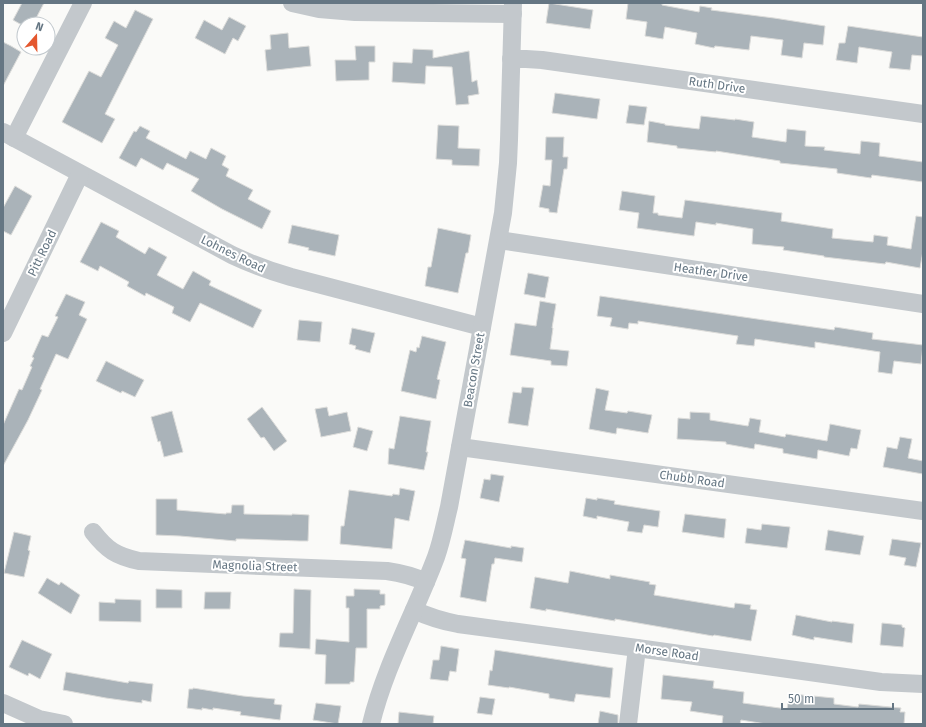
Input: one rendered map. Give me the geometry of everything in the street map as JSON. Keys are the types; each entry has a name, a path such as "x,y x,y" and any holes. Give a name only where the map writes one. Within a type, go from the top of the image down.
{"street":[{"path":"9,135 83,3"},
{"path":"292,3 319,9 355,12 513,8"},
{"name":"Beacon Street","path":"371,724 388,671 436,556 443,532 460,447 503,213 508,163 513,8"},
{"name":"Ruth Drive","path":"511,59 542,60 923,114"},
{"name":"Lohnes Road","path":"9,135 232,255 270,271 482,327"},
{"name":"Pitt Road","path":"3,333 80,174"},
{"name":"Heather Drive","path":"499,240 923,304"},
{"name":"Chubb Road","path":"460,447 923,511"},
{"name":"Magnolia Street","path":"94,532 104,545 118,555 139,561 387,571 407,574 426,582"},
{"name":"Morse Road","path":"414,610 441,621 458,624 881,682 923,684"},
{"path":"628,724 637,648"},
{"path":"3,703 39,719 64,724"}],"building":[{"path":"22,3 44,3 37,16 16,16 16,22 13,20"},
{"path":"549,3 593,10 590,29 546,23"},
{"path":"628,3 662,3 662,5 699,12 700,6 712,8 711,10 825,26 823,45 804,43 802,58 781,55 783,40 751,36 749,50 715,46 714,48 695,44 697,33 665,27 663,39 645,36 647,22 626,19"},
{"path":"135,10 153,19 105,114 115,119 102,143 62,122 89,71 101,77 118,45 105,38 114,21 126,28"},
{"path":"229,17 246,26 238,41 233,38 225,54 195,38 204,20 222,30"},
{"path":"848,26 923,37 923,56 912,55 910,70 889,68 892,52 859,47 857,63 836,60 839,43 845,43"},
{"path":"288,33 289,48 309,46 311,66 267,71 265,50 271,49 270,35"},
{"path":"3,42 16,49 16,56 19,56 3,86"},
{"path":"355,46 375,46 375,62 369,62 369,80 336,81 335,60 356,60"},
{"path":"413,49 433,50 433,58 469,51 472,82 477,80 479,94 468,96 469,104 456,105 452,67 426,66 425,84 392,82 393,62 412,63"},
{"path":"555,93 600,99 597,119 552,113"},
{"path":"629,105 647,107 644,125 626,123"},
{"path":"701,116 754,122 752,137 786,142 787,129 806,131 805,146 825,147 824,150 860,154 861,141 880,143 879,156 923,162 923,182 872,175 871,178 837,173 837,169 780,163 780,161 716,151 677,148 677,146 647,142 649,121 665,125 699,129"},
{"path":"438,125 459,126 458,148 480,149 479,166 452,165 452,160 436,159"},
{"path":"140,126 150,131 146,138 186,159 190,151 206,159 211,148 226,156 222,165 229,169 226,176 253,190 248,199 271,211 262,229 222,209 191,191 199,179 167,163 163,170 141,158 136,167 119,158 134,131 136,132"},
{"path":"546,137 564,137 563,157 568,157 567,169 564,169 557,213 549,212 549,209 539,207 543,185 550,186 552,160 545,160"},
{"path":"15,186 32,196 11,235 3,231 3,208"},
{"path":"622,191 655,196 653,213 658,213 658,215 682,218 685,200 782,213 781,221 833,229 832,238 873,242 874,235 888,237 887,245 911,249 916,216 923,217 923,251 920,268 886,262 885,264 824,257 783,250 784,247 752,244 753,229 716,223 716,225 696,222 694,236 637,228 639,213 619,210"},
{"path":"101,222 119,231 116,237 145,254 149,247 167,257 157,275 183,289 193,271 211,281 209,285 262,310 253,328 200,303 190,322 172,313 174,307 146,293 145,296 127,286 129,282 100,266 98,271 80,262"},
{"path":"292,225 339,235 335,256 308,250 309,248 288,243"},
{"path":"438,228 471,235 458,293 425,286 428,267 431,267"},
{"path":"528,273 549,277 545,298 524,294"},
{"path":"66,294 85,302 79,315 87,319 68,359 56,354 28,420 3,466 3,425 19,389 22,390 32,367 30,366 34,358 32,357 42,335 48,337 58,317 55,316"},
{"path":"600,296 834,330 835,327 873,333 872,339 923,345 921,364 894,361 892,374 878,372 880,352 815,342 815,348 755,339 754,346 736,344 738,336 638,321 638,324 629,323 628,329 610,326 612,318 597,316"},
{"path":"540,301 556,304 550,349 569,351 567,366 551,365 551,361 510,355 515,323 536,326"},
{"path":"299,320 322,322 320,342 297,340"},
{"path":"352,328 375,333 370,353 355,349 356,346 349,344"},
{"path":"422,336 446,342 437,379 440,380 436,399 401,391 410,350 416,352 417,347 419,348"},
{"path":"106,361 144,380 135,397 122,391 121,393 96,381"},
{"path":"522,387 534,388 528,426 508,423 513,392 521,393"},
{"path":"596,388 609,391 605,410 627,413 628,411 652,415 648,433 617,428 616,434 589,429"},
{"path":"262,407 287,441 274,451 264,437 261,438 247,419"},
{"path":"327,407 329,416 347,412 351,431 321,437 315,409"},
{"path":"172,411 183,452 164,457 151,417"},
{"path":"690,412 710,413 710,420 748,426 750,418 761,420 759,432 785,437 786,434 827,441 830,424 861,430 857,449 851,448 849,456 818,450 817,459 783,453 783,449 755,444 754,449 726,444 726,442 677,439 678,418 690,419"},
{"path":"400,416 431,421 426,452 428,452 424,470 388,464 389,448 394,449"},
{"path":"358,427 373,431 367,451 353,447"},
{"path":"900,437 912,439 908,458 923,461 923,474 883,467 887,447 897,449"},
{"path":"491,474 504,476 499,502 480,498 484,479 490,480"},
{"path":"400,488 415,491 409,521 395,518 392,549 340,544 341,526 344,526 349,490 392,496 393,494 399,495"},
{"path":"586,498 615,501 614,504 660,511 658,527 644,525 642,533 627,531 629,522 597,516 597,519 583,516"},
{"path":"156,499 177,499 177,510 226,514 231,513 232,505 244,505 244,514 309,515 308,541 236,539 236,541 156,535"},
{"path":"685,514 726,519 724,538 682,532"},
{"path":"762,524 790,527 787,548 745,543 747,528 761,530"},
{"path":"828,530 864,536 860,555 825,550"},
{"path":"14,532 31,536 28,550 30,551 24,577 4,573"},
{"path":"892,539 921,543 916,567 904,565 906,558 889,555"},
{"path":"465,540 511,548 511,546 524,548 522,562 495,558 494,564 492,564 486,602 460,597 466,559 461,558"},
{"path":"570,571 610,579 610,575 650,582 649,584 656,585 654,595 734,608 735,603 751,605 750,609 757,610 751,641 615,619 615,621 546,609 546,611 530,608 535,577 568,583"},
{"path":"47,578 59,585 61,582 80,595 71,614 38,593"},
{"path":"156,589 182,590 182,608 156,608"},
{"path":"294,589 311,590 310,649 279,647 280,633 293,633"},
{"path":"354,589 380,590 380,594 385,594 385,605 380,606 380,609 367,609 367,648 356,648 354,682 350,682 350,684 325,684 326,655 315,654 316,639 349,642 349,608 346,608 346,596 354,596"},
{"path":"205,592 231,592 230,609 204,609"},
{"path":"115,599 141,600 141,622 99,621 99,602 115,603"},
{"path":"796,615 832,622 854,624 852,643 814,637 814,640 792,635"},
{"path":"882,623 902,625 902,627 905,628 903,647 880,645"},
{"path":"22,640 52,654 40,679 29,673 28,676 9,667"},
{"path":"441,646 459,649 456,672 450,671 448,681 430,679 433,660 439,660"},
{"path":"495,650 613,668 610,698 576,694 574,702 549,698 549,694 488,685"},
{"path":"66,672 128,683 129,681 153,684 151,702 142,700 142,703 63,690"},
{"path":"663,675 714,681 713,688 744,692 743,703 787,709 789,697 791,697 792,694 834,698 834,704 858,707 859,704 901,708 900,712 905,712 904,724 766,724 741,720 740,724 722,724 723,716 690,711 692,702 661,699"},
{"path":"193,688 243,696 275,699 274,704 282,705 280,720 240,715 241,712 213,708 213,710 202,708 202,710 187,708 189,689"},
{"path":"480,697 495,699 492,715 477,713"},
{"path":"316,703 341,706 338,724 313,720"},
{"path":"600,711 618,715 618,724 598,724"},
{"path":"399,712 434,716 433,724 398,724"}]}
